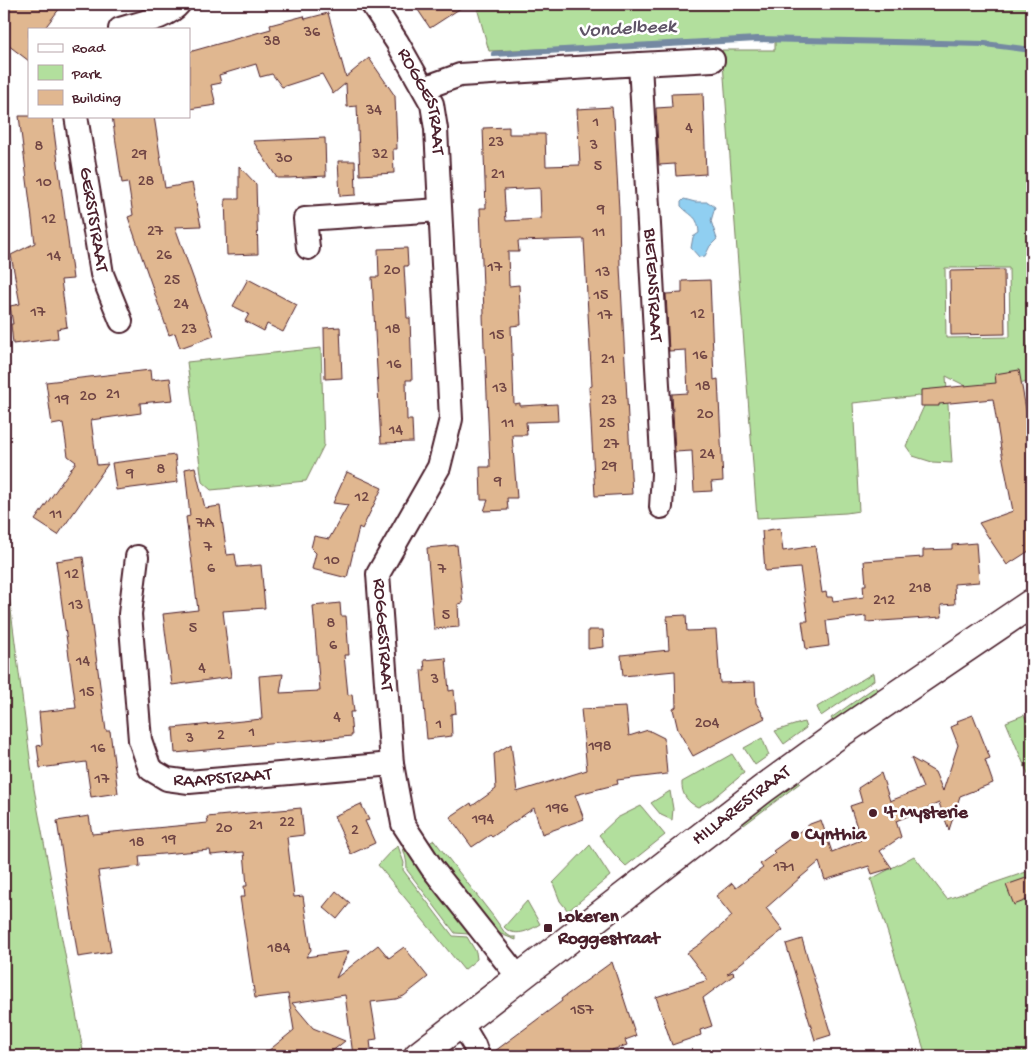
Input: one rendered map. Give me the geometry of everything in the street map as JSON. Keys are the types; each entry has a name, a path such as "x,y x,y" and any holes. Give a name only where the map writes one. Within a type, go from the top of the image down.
{"main road":[{"name":"HILLARESTRAAT","path":"418,1056 696,841 839,734 1032,603"}],"street":[{"path":"124,28 162,17 179,4"},
{"name":"ROGGESTRAAT","path":"372,4 432,104 436,129 451,419 440,467 378,574 392,764 403,824 432,868 519,978"},
{"path":"424,88 460,75 713,60"},
{"name":"BIETENSTRAAT","path":"640,64 663,474 661,507"},
{"name":"GERSTSTRAAT","path":"76,118 102,274 121,321"},
{"path":"308,248 305,219 440,210"},
{"name":"RAAPSTRAAT","path":"137,556 130,614 140,740 150,769 167,779 189,782 392,764"},
{"path":"460,1023 478,1056"}],"green space":[{"path":"476,4 1032,4 1032,301 1026,302 1028,382 1001,388 972,389 946,376 952,463 932,462 913,456 906,446 929,395 853,403 859,511 757,518 722,50 775,50 775,40 489,51","holes":["945,268 1009,268 1010,337 946,338"]},
{"path":"321,348 324,445 306,481 211,490 202,482 187,362"},
{"path":"4,557 34,789 84,1056 4,1056"},
{"path":"873,673 874,680 821,716 817,707"},
{"path":"875,687 880,693 835,724 831,718"},
{"path":"1024,715 1032,731 1032,784 1006,722"},
{"path":"804,722 806,728 784,744 775,731"},
{"path":"762,738 769,755 755,765 744,748"},
{"path":"732,754 744,773 713,799 698,807 691,803 684,794 682,782"},
{"path":"795,777 800,783 744,825 740,820"},
{"path":"670,791 673,809 672,820 661,815 651,803"},
{"path":"641,806 665,835 626,866 599,835 617,818"},
{"path":"393,812 474,936 455,933 407,870 403,849 389,813"},
{"path":"434,840 505,933 511,937 516,937 516,940 498,933 490,925 428,844"},
{"path":"590,845 610,876 568,911 560,901 553,883"},
{"path":"398,846 404,863 403,870 453,936 467,937 476,952 477,959 464,970 378,865"},
{"path":"914,856 947,899 1032,870 1032,1056 926,1056 871,879"},
{"path":"527,901 540,924 517,933 504,927"}],"water":[{"path":"684,199 695,202 708,202 715,207 711,221 717,239 710,246 705,256 699,257 691,248 693,237 699,233 696,219 681,206 681,202"}],"building":[{"path":"4,4 63,4 45,28 28,28 28,60 4,42"},
{"path":"414,4 467,4 430,28"},
{"path":"328,13 346,77 369,58 395,96 397,149 393,149 394,173 360,175 357,106 347,107 346,83 333,94 322,74 282,87 272,74 260,77 256,64 219,75 221,83 211,85 216,105 190,109 190,52 271,29 270,25 304,16 305,19"},
{"path":"703,93 706,174 676,176 675,164 659,165 656,108 672,107 671,94"},
{"path":"612,107 614,118 632,494 595,496 589,387 592,386 584,239 518,241 519,252 508,252 509,286 519,285 521,325 511,326 514,404 520,403 520,406 557,404 558,421 526,422 527,435 512,435 517,498 507,498 508,510 484,511 488,500 481,500 480,467 490,467 480,208 486,208 483,128 509,127 509,134 545,134 546,166 580,165 577,109","holes":["540,188 541,219 506,221 504,190"]},
{"path":"19,116 52,118 73,279 61,280 67,327 57,329 58,338 13,344 11,324 13,324 10,306 20,304 11,255 35,243"},
{"path":"112,118 154,118 165,188 192,183 201,226 175,227 214,336 180,348 175,333 169,335 128,217 133,215 128,182 122,183"},
{"path":"325,138 326,176 289,178 277,178 253,141"},
{"path":"338,161 355,161 356,195 340,196"},
{"path":"239,166 256,184 258,254 227,255 225,199 239,199"},
{"path":"407,248 408,266 404,266 407,318 410,318 412,380 406,380 407,420 412,420 413,442 381,443 372,277 379,277 378,249"},
{"path":"1004,270 1005,334 951,335 950,271"},
{"path":"248,279 297,305 283,332 267,324 264,331 245,321 249,314 233,306"},
{"path":"710,280 714,380 718,379 723,481 711,482 712,491 694,492 692,451 675,452 672,394 688,393 686,350 669,351 666,294 682,293 682,281"},
{"path":"340,327 342,378 325,379 324,328"},
{"path":"150,370 151,380 170,378 173,400 140,403 141,413 91,420 97,465 108,464 58,535 35,520 76,462 68,456 63,423 52,425 46,382"},
{"path":"1019,370 1032,443 1032,549 1007,565 979,523 1013,511 993,399 939,404 939,406 921,406 921,390 996,383 995,374"},
{"path":"175,455 178,482 116,490 112,463"},
{"path":"195,467 205,508 220,506 227,555 235,554 237,567 261,565 265,608 223,611 231,677 172,685 163,614 198,610 186,517 190,516 185,469"},
{"path":"347,472 382,488 362,529 359,527 347,578 312,569 316,553 311,548 314,536 329,539 348,505 333,503"},
{"path":"780,528 783,551 815,546 822,593 826,592 827,597 832,597 833,601 864,597 863,585 866,585 864,561 923,557 923,550 952,549 952,545 976,543 979,582 954,584 955,604 941,605 942,617 866,622 866,616 826,621 829,646 806,649 802,621 808,621 800,568 765,571 762,531"},
{"path":"457,545 463,603 458,604 459,627 434,629 427,548"},
{"path":"83,557 106,731 110,731 118,793 91,797 86,762 40,768 37,746 42,745 39,712 76,708 56,561"},
{"path":"340,603 341,616 346,616 349,655 344,655 348,695 352,694 354,712 350,712 352,736 175,753 173,728 262,719 259,676 283,674 280,693 320,691 313,606"},
{"path":"686,615 687,631 716,630 720,683 755,682 756,703 765,718 693,756 678,730 673,709 676,707 675,671 623,676 621,655 669,650 667,616"},
{"path":"588,630 603,630 604,647 588,649"},
{"path":"446,658 449,691 454,690 456,713 451,714 452,736 427,739 421,670 425,670 424,660"},
{"path":"626,707 629,736 648,730 664,738 667,774 617,780 618,784 575,795 584,819 542,834 534,808 492,837 490,835 472,847 450,817 471,803 472,806 496,789 494,754 511,744 517,792 587,770 581,709"},
{"path":"973,715 990,758 985,760 993,783 960,796 949,830 939,803 896,821 901,837 880,851 892,868 872,874 869,866 825,880 819,862 766,908 783,930 727,974 733,972 734,975 703,998 712,1026 700,1030 701,1035 672,1045 656,997 708,980 687,953 703,942 732,916 716,896 732,883 736,888 763,868 760,864 775,853 773,851 810,824 821,820 832,852 861,840 850,806 862,802 858,788 881,773 890,801 923,788 911,758 935,772 943,791 958,745 951,727 958,724 957,721"},
{"path":"361,804 369,820 365,821 375,843 351,854 334,816"},
{"path":"301,808 304,835 287,837 294,897 303,896 311,950 306,957 349,951 336,978 378,945 389,958 404,947 428,977 404,996 396,999 371,1002 377,1039 370,1040 371,1049 368,1050 369,1053 353,1055 345,995 292,1003 313,1028 345,1041 326,1056 262,1056 294,1030 288,994 255,998 240,897 245,897 244,886 247,886 244,852 211,855 210,850 139,856 140,866 98,871 111,952 78,957 57,821 89,816 92,834 208,823 207,817"},
{"path":"1029,877 1032,885 1032,898 1014,905 1006,885"},
{"path":"336,891 350,903 337,919 323,907"},
{"path":"802,939 831,1035 815,1040 786,944"},
{"path":"612,962 636,1036 625,1040 627,1045 612,1050 614,1056 491,1056 491,1054 562,1001 561,999"}],"waterway":[{"name":"Vondelbeek","path":"494,54 757,39 985,44 1032,50"}],"place":[{"name":"'t Mysterie","path":"873,813"},
{"name":"Cynthia","path":"795,835"},
{"name":"Lokeren Roggestraat","path":"548,928"}]}
